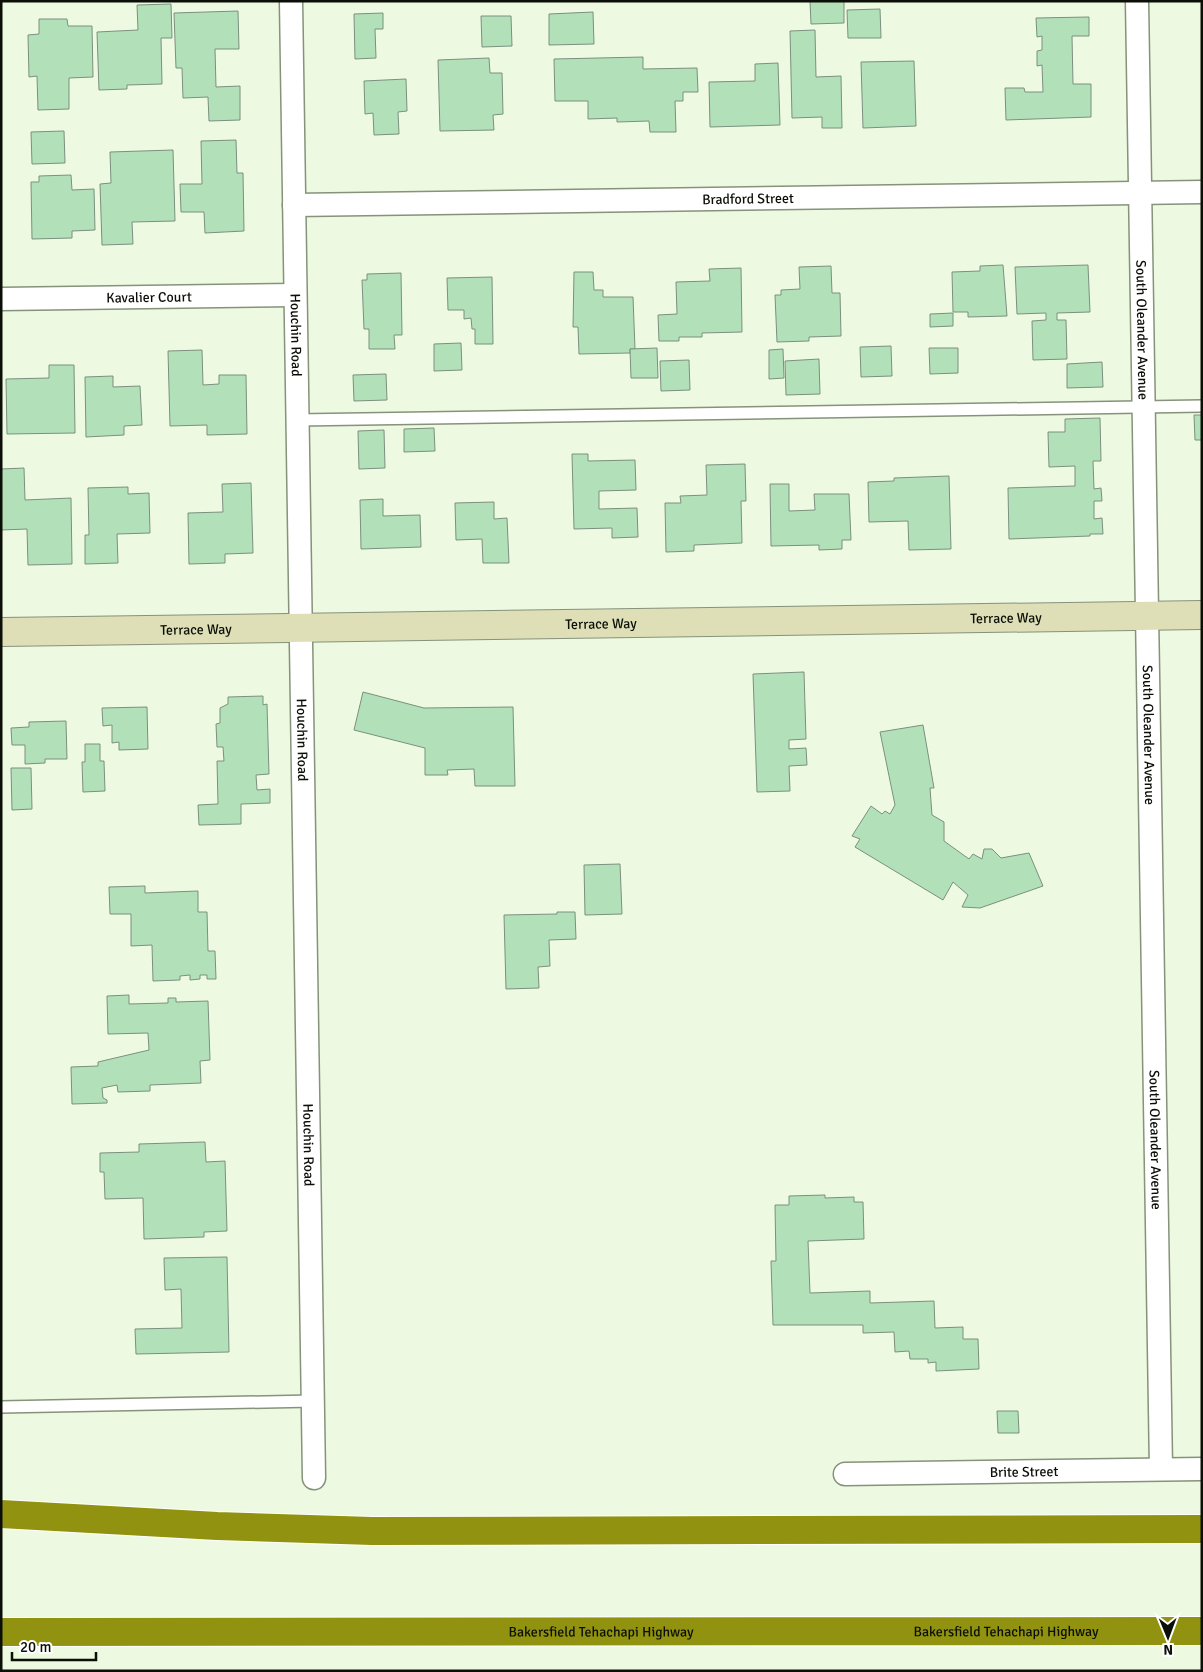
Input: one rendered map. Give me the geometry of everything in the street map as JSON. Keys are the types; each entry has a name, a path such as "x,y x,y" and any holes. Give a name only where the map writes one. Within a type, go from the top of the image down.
{"highway":[{"path":"1,1514 217,1526 400,1531 1202,1529"},
{"name":"Bakersfield Tehachapi Highway","path":"1,1632 1202,1631"}],"street":[{"name":"Houchin Road","path":"291,1 314,1478"},
{"name":"South Oleander Avenue","path":"1137,1 1161,1469"},
{"name":"Bradford Street","path":"294,205 1202,192"},
{"name":"Kavalier Court","path":"1,299 296,295"},
{"name":"Terrace Way","path":"1,632 1202,614"},
{"name":"Brite Street","path":"845,1474 1202,1469"}],"lane":[{"path":"297,420 1202,406"},
{"path":"1,1407 313,1400"}],"building":[{"path":"810,1 844,1 844,23 811,24"},
{"path":"171,4 172,38 161,38 162,84 127,85 127,89 99,90 97,32 138,30 137,5"},
{"path":"880,9 881,38 848,38 847,10"},
{"path":"238,11 239,49 215,49 216,87 240,86 240,120 209,121 208,97 183,98 182,68 176,68 174,13"},
{"path":"593,12 594,44 549,45 549,14"},
{"path":"383,13 383,29 375,29 376,58 355,59 354,14"},
{"path":"481,16 511,16 512,46 482,47"},
{"path":"1089,17 1089,36 1072,36 1073,84 1091,84 1091,117 1006,120 1005,88 1024,88 1025,92 1043,92 1042,65 1037,66 1037,51 1042,50 1042,36 1037,37 1036,18"},
{"path":"39,19 67,19 68,26 92,26 93,77 69,78 69,109 38,110 37,76 29,77 28,35 39,34"},
{"path":"815,30 816,77 841,76 842,128 822,128 822,117 792,118 790,31"},
{"path":"643,57 643,69 697,68 698,92 683,92 683,101 675,101 676,132 650,132 649,121 617,122 617,118 588,119 588,101 555,101 554,59"},
{"path":"489,58 490,73 502,73 503,114 493,115 494,130 440,131 438,60"},
{"path":"914,61 916,126 863,128 861,62"},
{"path":"778,63 780,125 710,127 709,82 755,81 755,64"},
{"path":"406,79 407,111 398,112 399,134 374,135 373,113 365,114 364,81"},
{"path":"64,131 65,163 32,164 31,132"},
{"path":"236,140 237,173 243,173 244,231 205,233 204,212 181,212 180,184 202,184 201,141"},
{"path":"173,150 175,221 132,222 133,244 102,245 100,184 111,183 110,152"},
{"path":"71,175 72,190 94,189 95,230 72,231 72,238 32,239 31,182 39,182 39,176"},
{"path":"1003,265 1007,316 968,317 968,312 953,312 952,272 980,271 980,266"},
{"path":"1088,265 1090,312 1057,313 1057,320 1066,320 1067,359 1033,360 1032,321 1046,320 1046,313 1017,314 1015,267"},
{"path":"831,266 832,293 840,293 841,336 809,337 809,341 777,342 775,295 781,295 781,290 800,289 799,267"},
{"path":"741,268 742,332 702,333 702,337 679,337 679,341 659,341 658,315 677,314 676,282 710,281 709,269"},
{"path":"574,272 593,272 594,290 603,290 603,297 633,297 635,349 630,349 630,353 579,354 578,327 573,327"},
{"path":"401,273 402,335 394,335 395,349 369,349 369,329 364,329 362,280 367,280 367,274"},
{"path":"492,277 493,344 475,344 475,329 472,329 471,318 464,319 464,310 448,310 447,278"},
{"path":"953,313 953,326 930,327 930,314"},
{"path":"461,343 462,370 434,371 434,344"},
{"path":"891,346 892,376 861,377 860,347"},
{"path":"657,348 658,378 631,378 630,349"},
{"path":"929,348 958,348 958,373 930,374"},
{"path":"783,349 784,378 769,379 769,350"},
{"path":"202,350 203,385 219,384 219,375 246,375 247,434 207,435 207,425 170,426 168,351"},
{"path":"819,359 820,394 786,395 785,361"},
{"path":"689,360 690,390 661,391 660,361"},
{"path":"1102,362 1103,387 1067,388 1067,364"},
{"path":"49,365 74,365 75,433 7,434 6,379 49,378"},
{"path":"386,374 387,400 354,401 353,375"},
{"path":"113,376 113,387 140,386 142,425 124,426 124,435 86,437 85,377"},
{"path":"1194,415 1202,415 1202,440 1195,440"},
{"path":"1100,418 1101,461 1093,461 1094,489 1101,488 1102,501 1094,501 1094,519 1102,518 1103,534 1009,539 1008,488 1075,486 1075,466 1049,467 1048,432 1065,432 1065,419"},
{"path":"434,428 435,451 404,452 404,429"},
{"path":"384,430 385,468 359,469 358,431"},
{"path":"572,454 588,454 588,461 635,460 636,490 599,491 599,509 637,508 638,537 612,538 612,528 574,529"},
{"path":"745,464 746,501 741,501 742,543 694,545 694,551 666,552 665,503 681,503 680,496 707,495 706,465"},
{"path":"24,468 25,500 71,498 72,564 28,565 27,529 1,530 1,469"},
{"path":"949,476 951,549 909,550 908,521 869,522 868,482 894,481 894,478"},
{"path":"251,483 253,553 225,554 225,563 189,564 188,513 223,512 222,484"},
{"path":"770,484 789,484 789,511 815,510 814,494 849,494 851,540 842,540 842,549 819,550 819,545 771,546"},
{"path":"128,487 128,494 149,493 150,533 117,534 118,563 85,564 85,535 89,535 88,488"},
{"path":"383,499 383,516 420,515 421,547 361,549 360,500"},
{"path":"494,502 494,519 507,518 509,563 483,563 482,539 456,540 455,503"},
{"path":"804,672 806,739 789,740 789,749 806,748 807,765 789,766 790,791 757,792 753,674"},
{"path":"363,692 424,708 513,707 515,786 475,786 474,769 447,770 448,775 425,775 425,748 354,730"},
{"path":"263,696 263,705 267,704 269,774 256,775 257,790 270,789 270,803 241,804 241,824 199,825 198,805 218,804 217,761 224,761 223,747 217,747 216,724 220,723 220,708 228,704 228,697"},
{"path":"147,707 148,749 119,750 119,742 112,743 112,725 103,726 102,708"},
{"path":"66,721 67,759 45,759 45,763 25,764 25,745 12,745 11,728 29,727 29,722"},
{"path":"923,725 934,788 930,788 932,815 944,822 944,841 969,859 973,854 982,859 984,849 992,849 1001,858 1029,853 1043,886 980,908 962,907 968,895 953,882 943,900 855,847 860,839 852,836 871,806 882,814 885,811 890,814 895,805 880,732"},
{"path":"85,744 100,744 100,761 104,761 105,791 83,792 82,762 85,762"},
{"path":"11,768 31,768 32,809 12,810"},
{"path":"620,864 622,914 585,915 584,865"},
{"path":"145,886 145,893 198,891 198,912 207,912 208,951 215,951 216,979 207,979 207,975 200,975 200,979 190,980 190,975 180,976 180,980 153,981 152,945 131,946 131,914 110,914 109,887"},
{"path":"557,912 575,912 576,939 549,940 550,966 538,967 539,988 506,989 504,915 557,914"},
{"path":"129,995 129,1004 168,1003 168,998 176,998 176,1002 208,1001 210,1060 200,1061 201,1083 150,1085 150,1091 118,1092 117,1085 102,1088 103,1098 107,1100 107,1103 72,1104 71,1067 98,1066 98,1062 149,1050 148,1033 108,1034 107,996"},
{"path":"205,1142 206,1162 225,1161 227,1231 204,1232 204,1237 144,1239 143,1198 105,1199 104,1172 100,1172 100,1153 139,1152 139,1144"},
{"path":"825,1195 825,1198 854,1197 854,1202 863,1202 864,1239 808,1241 810,1293 870,1291 870,1303 934,1301 935,1328 963,1327 963,1339 978,1339 979,1369 936,1371 936,1362 928,1363 928,1359 910,1359 909,1351 895,1352 894,1332 863,1333 863,1325 773,1325 771,1261 776,1261 775,1205 789,1205 789,1196"},
{"path":"227,1257 229,1352 136,1354 135,1329 182,1328 181,1289 165,1290 164,1258"},
{"path":"997,1411 1018,1411 1019,1433 998,1433"}]}
